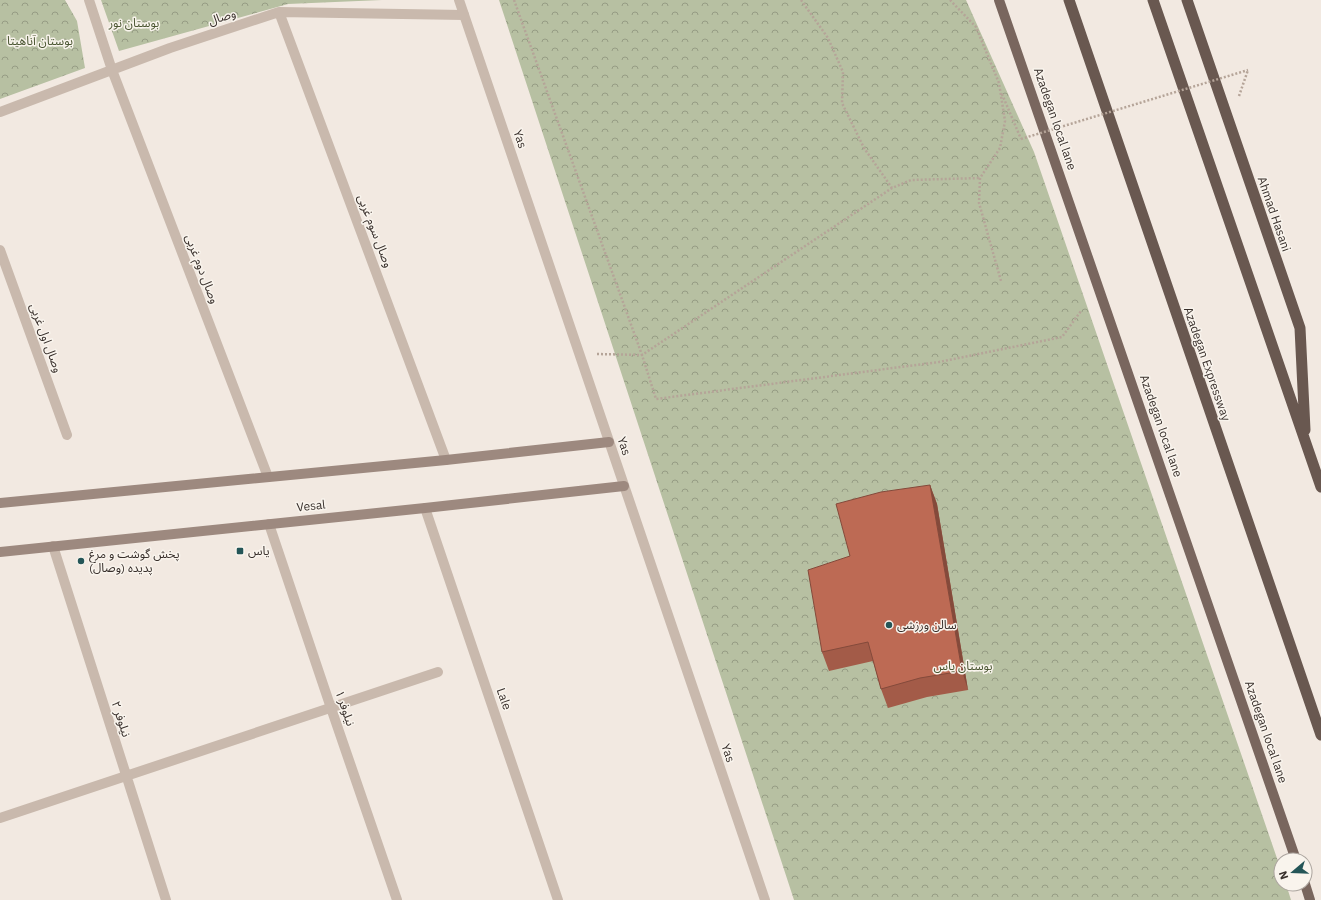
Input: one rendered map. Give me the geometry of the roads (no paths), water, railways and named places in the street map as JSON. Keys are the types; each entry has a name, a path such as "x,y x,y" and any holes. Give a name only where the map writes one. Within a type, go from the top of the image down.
{"highway":[{"name":"Azadegan Expressway","path":"1069,0 1321,735"},
{"path":"1152,0 1321,487"},
{"name":"Ahmad Hasani","path":"1187,0 1300,328 1306,443"}],"main road":[{"name":"Azadegan local lane","path":"999,0 1293,852"},
{"path":"0,503 446,460 609,442"},
{"name":"Vesal","path":"0,552 624,486"}],"street":[{"name":"وصال دوم غربی","path":"89,0 112,70 268,477"},
{"name":"Yas","path":"459,0 765,900"},
{"name":"وصال","path":"0,112 170,48 279,12 464,14"},
{"name":"وصال سوم غربی","path":"279,12 446,460"},
{"name":"وصال اول غربی","path":"0,250 67,435"},
{"name":"Lale","path":"425,508 558,900"},
{"name":"نیلوفر ۱","path":"269,524 398,900"},
{"name":"نیلوفر ۲","path":"53,546 166,900"},
{"path":"0,818 438,672"}],"place":[{"name":"یاس","path":"240,551"},
{"name":"پخش گوشت و مرغ پدیده (وصال)","path":"81,561"},
{"name":"سالن ورزشی","path":"889,625"}],"park label":[{"name":"بوستان نور","path":"134,23"},
{"name":"بوستان آناهیتا","path":"40,41"},
{"name":"بوستان یاس","path":"963,666"}]}
